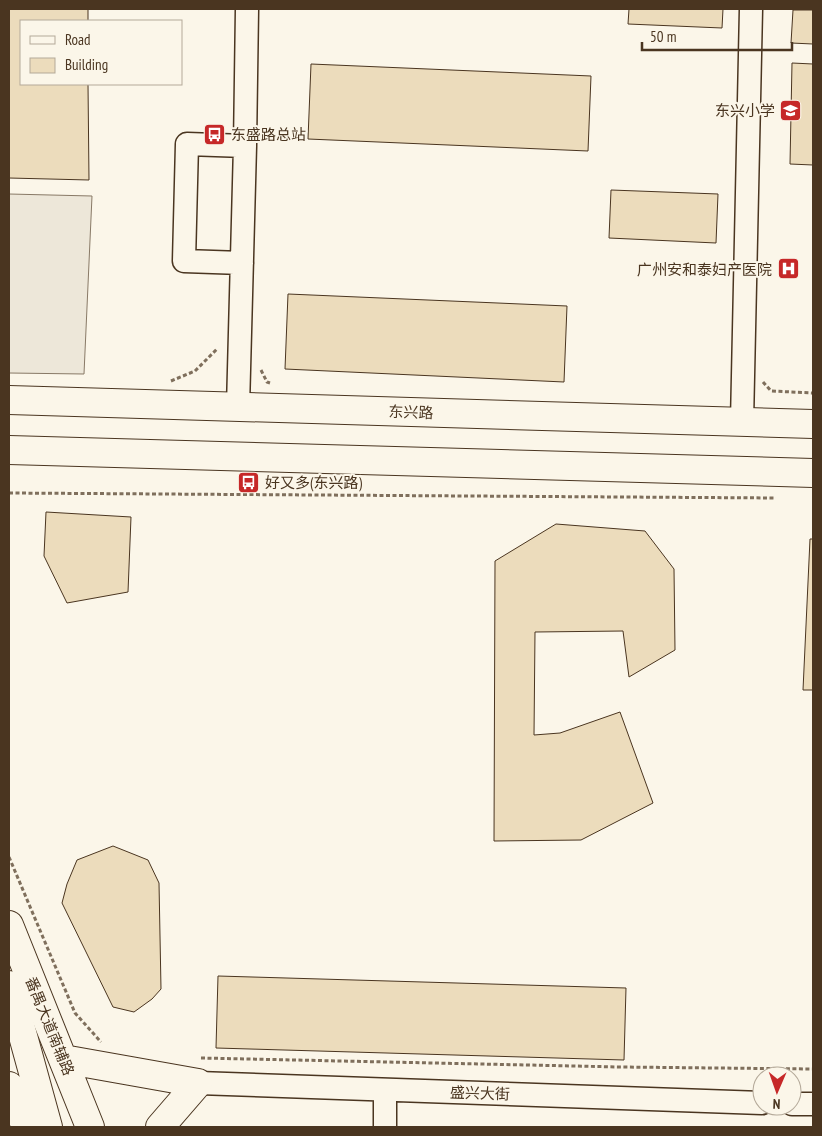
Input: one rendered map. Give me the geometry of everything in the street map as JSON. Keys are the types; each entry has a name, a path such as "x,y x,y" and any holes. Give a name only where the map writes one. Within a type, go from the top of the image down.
{"main road":[{"name":"东兴路","path":"9,400 813,424"},
{"path":"9,450 813,473"},
{"name":"番禺大道南辅路","path":"9,926 90,1127"},
{"path":"9,985 48,1127"},
{"path":"63,1059 198,1083"},
{"path":"160,1127 198,1083"},
{"path":"9,1086 26,1127"}],"street":[{"path":"238,407 247,9"},
{"path":"742,422 751,9"},
{"path":"242,263 184,261 185,188 187,144 245,146"},
{"name":"盛兴大街","path":"198,1083 752,1103"},
{"path":"385,1090 385,1127"}],"path":[{"path":"260,368 267,382 275,385"},
{"path":"9,493 784,498"},
{"path":"9,857 76,1013 107,1048"},
{"path":"194,1057 620,1067 813,1069"}],"shaded area":[{"path":"9,194 92,196 84,374 9,373"}],"building":[{"path":"9,9 88,9 88,20 20,20 20,85 88,85 89,180 9,178"},
{"path":"629,9 723,9 722,28 628,24"},
{"path":"793,10 813,10 813,44 791,43"},
{"path":"792,63 813,64 813,165 790,164"},
{"path":"311,64 591,76 588,151 308,139"},
{"path":"611,190 718,194 716,243 609,238"},
{"path":"288,294 567,306 564,382 285,369"},
{"path":"46,512 131,517 128,592 67,603 44,556"},
{"path":"556,524 645,531 674,569 675,650 629,677 623,631 535,632 534,735 560,733 620,712 653,803 581,840 494,841 495,561"},
{"path":"810,539 813,539 813,690 803,690"},
{"path":"113,846 148,860 159,883 161,989 152,999 134,1012 113,1007 62,903 67,884 77,860"},
{"path":"218,976 626,988 624,1060 216,1048"}],"place":[{"name":"东兴小学","path":"791,110"},
{"name":"东盛路总站","path":"215,134"},
{"name":"广州安和泰妇产医院","path":"788,269"},
{"name":"好又多(东兴路)","path":"249,482"}]}
